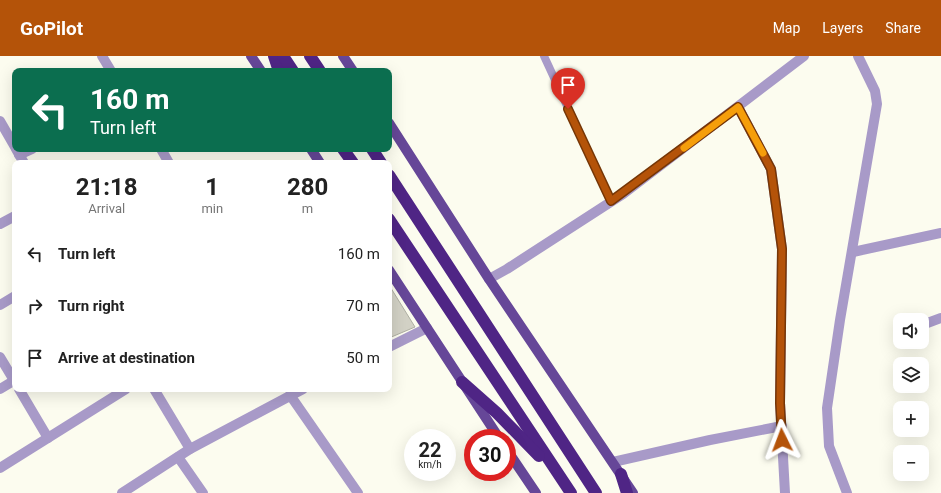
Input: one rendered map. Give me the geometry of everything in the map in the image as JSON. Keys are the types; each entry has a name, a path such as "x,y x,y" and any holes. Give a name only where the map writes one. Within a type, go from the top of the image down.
{"highway":[{"path":"274,56 278,68"},
{"path":"283,56 291,68"},
{"path":"310,56 318,68"},
{"path":"392,180 596,493"},
{"path":"392,224 570,493"},
{"path":"462,382 497,413 562,480"},
{"path":"621,474 627,493"}],"main road":[{"path":"251,56 258,68"},
{"path":"343,56 352,68"},
{"path":"392,128 489,279 633,493"},
{"path":"392,275 493,429"},
{"path":"516,463 536,493"}],"street":[{"path":"102,56 110,68"},
{"path":"489,279 507,269 611,201 804,56"},
{"path":"847,493 829,446 827,408 840,320 877,104 876,91 858,56"},
{"path":"738,107 771,169 782,249 782,426 785,493"},
{"path":"0,121 12,141"},
{"path":"0,224 12,218"},
{"path":"852,252 941,233"},
{"path":"0,305 12,298"},
{"path":"929,322 941,318"},
{"path":"392,346 427,328"},
{"path":"0,357 12,376"},
{"path":"0,389 12,384"},
{"path":"21,392 48,438"},
{"path":"0,468 121,392"},
{"path":"156,392 190,449"},
{"path":"122,493 190,449 298,392"},
{"path":"290,396 358,493"},
{"path":"613,462 710,440 782,426"},
{"path":"178,457 203,493"}],"lane":[{"path":"544,56 611,201"}],"building":[{"path":"392,290 415,327 392,337"}],"slow traffic":[{"path":"684,148 738,107 763,153"}],"route":[{"path":"568,109 611,201 738,107 771,169 782,249 780,403 782,440"}]}
